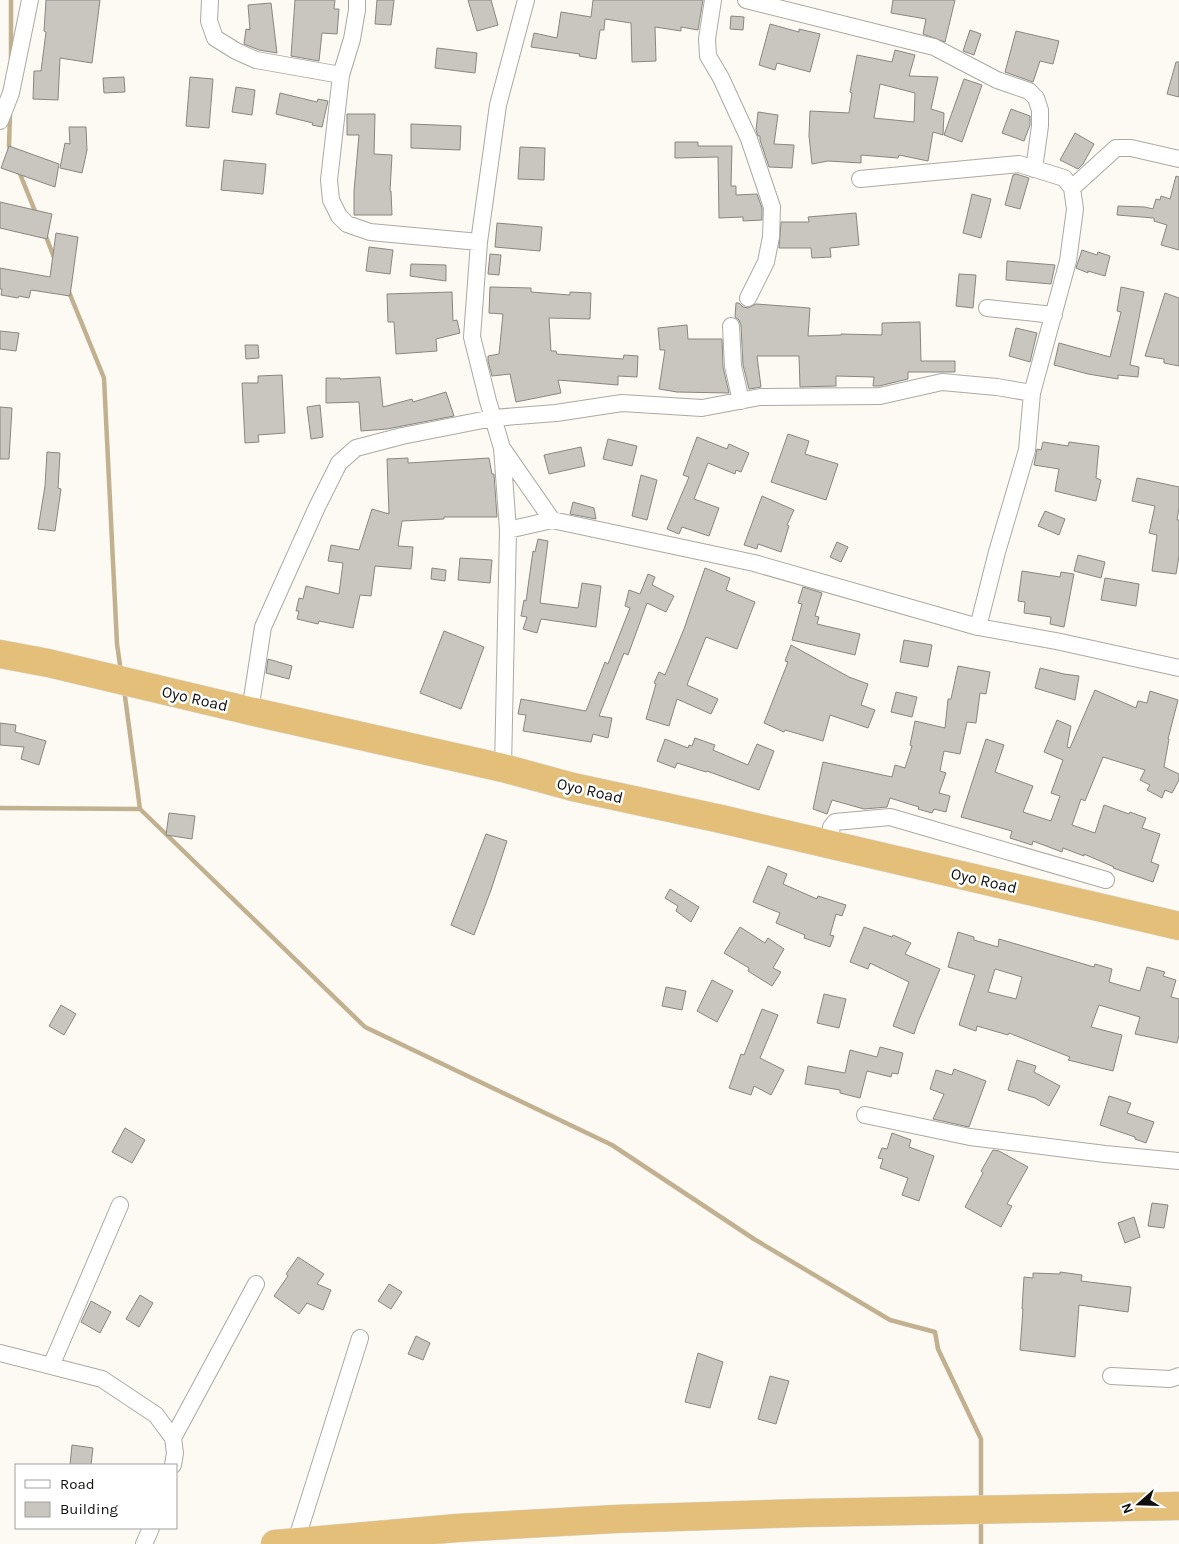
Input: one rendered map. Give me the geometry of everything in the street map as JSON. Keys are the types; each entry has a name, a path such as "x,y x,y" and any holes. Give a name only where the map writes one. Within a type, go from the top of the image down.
{"highway":[{"name":"Oyo Road","path":"0,654 48,663 504,768 573,787 721,819 1179,926"},
{"path":"286,1543 457,1528 615,1520 803,1513 1179,1506"}],"street":[{"path":"0,121 30,0"},
{"path":"210,0 209,20 215,38 236,51 256,60 341,75"},
{"path":"357,0 352,40 341,75 329,180 331,200 339,216 346,224 370,232 479,242"},
{"path":"504,768 508,530 502,448 472,338 479,242 498,105 526,0"},
{"path":"713,0 707,40 708,56 722,78 748,139 772,206 771,237 766,262 748,298"},
{"path":"746,0 934,47 997,80 1029,92 1036,98 1040,110 1040,126 1034,169"},
{"path":"1072,188 1116,148 1131,148 1179,159"},
{"path":"860,179 1018,164 1064,178 1072,188 1075,210 1068,261 1032,393 1027,450 997,552 978,627"},
{"path":"987,308 1054,315"},
{"path":"731,326 732,366 741,401"},
{"path":"250,711 263,627 339,463 356,448 402,436 493,418 556,413 622,403 702,408 760,397 880,396 942,382 997,387 1032,393"},
{"path":"502,448 552,520"},
{"path":"508,530 552,520 754,563 978,627 1056,641 1179,668"},
{"path":"832,845 831,827 836,822 890,817 1106,880"},
{"path":"865,1115 970,1137 1179,1161"},
{"path":"50,1366 120,1205"},
{"path":"173,1438 256,1284"},
{"path":"286,1543 360,1338"},
{"path":"0,1353 102,1379 156,1416 173,1438 174,1464"},
{"path":"1111,1376 1170,1379 1179,1376"},
{"path":"144,1544 151,1529"}],"building":[{"path":"46,0 100,0 92,63 60,58 58,100 33,99 34,71 41,71 46,32 44,31"},
{"path":"295,0 335,0 334,9 339,9 337,34 322,33 319,61 291,56"},
{"path":"377,0 394,0 391,25 375,24"},
{"path":"468,0 491,0 498,25 477,31"},
{"path":"593,0 703,0 698,30 681,27 681,31 655,27 656,61 632,62 631,23 605,19 604,30 600,30 596,59 579,56 580,54 531,47 534,33 557,38 561,12 591,17"},
{"path":"893,0 955,0 945,42 923,34 926,19 891,13"},
{"path":"271,3 277,53 259,50 244,44 246,29 250,30 248,5"},
{"path":"731,16 744,17 743,30 730,29"},
{"path":"770,24 799,32 799,29 820,34 810,72 777,63 775,70 759,65"},
{"path":"970,30 981,34 974,55 963,51"},
{"path":"1016,31 1059,41 1053,64 1040,61 1033,82 1005,72"},
{"path":"437,48 477,53 475,73 435,68"},
{"path":"895,50 915,55 909,76 938,77 931,109 944,113 943,135 933,132 928,161 899,155 898,158 861,155 861,163 828,161 812,164 809,136 810,111 849,113 852,93 850,92 857,55 892,62","holes":["880,84 915,93 914,122 874,118"]},
{"path":"1176,62 1179,62 1179,97 1167,94"},
{"path":"124,77 125,92 104,93 103,78"},
{"path":"190,77 213,79 209,128 186,126"},
{"path":"964,79 982,85 962,142 944,135"},
{"path":"236,87 255,90 252,115 232,112"},
{"path":"280,93 317,102 318,99 328,101 322,127 276,114"},
{"path":"1011,109 1030,116 1030,125 1024,141 1002,133"},
{"path":"758,112 778,115 774,144 794,145 792,168 769,167 760,136 758,136 756,130"},
{"path":"347,114 375,114 374,154 392,155 390,191 392,215 354,215 359,135 347,135"},
{"path":"411,124 461,126 460,150 411,148"},
{"path":"69,127 86,127 87,150 82,173 60,168 65,143 70,144"},
{"path":"1075,133 1094,144 1083,164 1078,169 1060,160"},
{"path":"675,142 698,142 698,146 732,146 731,186 736,186 736,195 757,194 762,208 762,220 743,221 743,217 719,218 718,157 675,158"},
{"path":"9,146 59,164 55,187 1,168"},
{"path":"520,147 545,148 544,180 518,179"},
{"path":"224,160 266,164 263,194 221,190"},
{"path":"1016,174 1029,178 1020,209 1005,205 1013,175"},
{"path":"1176,176 1179,177 1179,250 1161,245 1167,225 1154,221 1154,218 1117,215 1118,206 1153,209 1156,199 1160,200 1161,196 1170,199"},
{"path":"972,194 991,199 981,238 963,233"},
{"path":"0,202 52,214 47,239 0,228"},
{"path":"856,213 859,245 830,248 831,257 812,258 811,248 779,248 781,222 809,222 808,217"},
{"path":"497,223 542,227 540,251 495,247"},
{"path":"56,233 78,237 70,296 31,290 29,298 1,295 0,268 50,277"},
{"path":"369,247 393,250 390,274 366,271"},
{"path":"1082,250 1097,255 1098,252 1110,256 1105,276 1088,271 1088,273 1076,268"},
{"path":"490,254 501,255 499,275 488,274"},
{"path":"1007,261 1055,265 1051,284 1006,280"},
{"path":"411,264 446,265 446,281 410,276"},
{"path":"959,274 976,275 973,308 956,306"},
{"path":"490,287 531,288 531,292 570,295 570,292 591,293 590,319 549,318 551,351 556,351 557,354 623,359 624,355 638,356 637,377 618,376 618,385 558,380 561,393 516,402 510,374 492,376 488,361 488,356 499,354 503,314 489,313"},
{"path":"1121,287 1144,292 1130,365 1139,367 1138,377 1118,375 1118,379 1088,374 1054,365 1059,343 1110,357 1121,312 1117,311"},
{"path":"452,292 453,321 457,320 460,333 436,339 437,351 396,354 394,322 388,322 387,294"},
{"path":"1165,293 1179,298 1179,366 1164,363 1164,359 1145,356"},
{"path":"736,303 748,308 756,304 810,308 808,336 841,334 882,335 882,323 920,322 921,361 955,361 955,372 908,372 908,379 879,386 873,386 874,377 836,376 836,386 800,387 799,356 757,356 761,387 749,389 743,365 741,325 735,317"},
{"path":"687,325 688,339 722,339 723,367 729,393 677,392 659,389 665,350 660,350 658,328"},
{"path":"1016,328 1037,333 1030,362 1009,356"},
{"path":"0,331 19,333 16,351 0,349"},
{"path":"245,345 258,345 259,358 246,359"},
{"path":"282,375 285,433 258,435 259,442 245,443 242,383 258,383 258,376"},
{"path":"380,377 383,407 412,399 413,402 446,392 454,416 387,429 361,431 359,402 326,403 326,378"},
{"path":"320,405 323,437 311,439 307,407"},
{"path":"0,407 12,408 9,459 0,459"},
{"path":"788,434 809,441 805,454 838,464 826,500 771,482"},
{"path":"697,437 727,449 729,444 749,453 741,472 736,470 735,474 708,463 694,499 719,508 709,536 682,527 679,534 667,529 689,477 683,475"},
{"path":"608,439 637,446 632,466 603,459"},
{"path":"1043,442 1068,446 1069,442 1099,446 1096,478 1101,480 1096,501 1055,491 1059,469 1034,465 1037,449 1041,450"},
{"path":"581,447 585,466 549,474 544,455"},
{"path":"47,452 60,453 58,488 61,489 55,531 38,529 45,486"},
{"path":"408,458 408,463 489,458 492,474 494,474 497,517 444,517 444,519 402,521 398,546 413,547 411,569 375,566 371,596 360,595 353,628 319,621 318,624 297,619 299,611 296,611 299,598 303,599 306,586 339,594 343,563 328,561 331,545 359,550 372,509 389,514 387,459"},
{"path":"641,475 657,480 647,520 632,516"},
{"path":"1137,478 1179,487 1177,520 1179,520 1179,556 1176,574 1152,571 1157,535 1149,533 1155,506 1132,501"},
{"path":"762,496 794,510 787,525 789,526 781,552 758,544 757,549 744,545"},
{"path":"573,502 594,508 596,519 570,514"},
{"path":"1045,511 1065,519 1059,535 1038,526"},
{"path":"538,539 548,541 540,603 578,608 582,583 601,586 596,627 541,619 537,633 523,629 527,617 521,616 524,600 526,601 533,551 535,552"},
{"path":"837,542 848,547 841,562 830,557"},
{"path":"1078,555 1105,562 1101,578 1074,571"},
{"path":"460,558 492,560 490,583 458,580"},
{"path":"432,568 446,570 445,581 431,579"},
{"path":"705,568 730,578 726,590 755,602 737,649 706,637 687,685 718,699 711,714 677,699 669,726 646,719 656,684 654,683 659,672 665,675 684,629"},
{"path":"1022,571 1060,577 1061,572 1074,574 1064,627 1050,624 1051,617 1024,613 1025,602 1018,601"},
{"path":"648,574 655,577 652,585 674,596 666,612 647,603 628,655 624,653 599,716 612,718 608,738 593,734 591,742 523,731 526,715 518,714 521,699 586,711 605,662 608,664 630,608 625,606 629,590 640,594"},
{"path":"1105,578 1139,584 1136,606 1101,600"},
{"path":"803,587 822,593 815,616 819,617 817,624 860,634 855,655 792,640 802,604 798,603"},
{"path":"444,631 484,647 461,709 420,693"},
{"path":"904,640 932,645 928,667 900,662"},
{"path":"791,645 849,677 868,684 861,705 875,710 868,728 830,715 823,741 785,730 784,732 764,723 788,662 785,661"},
{"path":"268,659 292,666 289,679 266,673"},
{"path":"958,666 990,672 986,694 980,693 976,723 967,722 960,754 944,751 940,771 946,773 939,793 950,796 946,812 934,809 932,813 890,798 887,807 864,809 832,800 827,814 813,809 823,762 892,777 895,765 905,768 912,746 910,745 915,721 945,728 948,699 951,699"},
{"path":"1040,668 1079,676 1075,700 1035,688"},
{"path":"1095,690 1136,708 1138,701 1147,703 1150,691 1178,700 1168,739 1164,767 1179,774 1179,780 1172,793 1165,790 1162,798 1147,790 1150,785 1140,780 1145,770 1103,757 1085,801 1081,799 1072,825 1095,833 1104,805 1146,818 1142,828 1160,834 1151,862 1159,865 1153,882 1113,868 1084,854 1084,856 1063,848 1062,852 1033,841 1032,845 1010,838 1012,831 961,817 986,739 1004,745 995,772 1033,786 1023,812 1051,821 1060,796 1051,793 1063,760 1044,752 1057,720 1071,726 1067,747 1070,748"},
{"path":"896,692 917,697 912,717 891,712"},
{"path":"0,723 16,725 15,732 46,741 39,765 21,759 24,747 0,745"},
{"path":"695,738 715,745 713,750 748,765 757,744 774,751 759,790 707,771 677,763 675,768 657,761 665,739 688,748 689,745 692,746"},
{"path":"169,813 195,816 192,839 166,835"},
{"path":"486,834 507,841 474,935 451,925"},
{"path":"768,866 787,874 783,884 817,899 818,896 846,905 842,916 836,914 830,935 834,936 830,947 804,938 805,935 776,923 780,913 753,902"},
{"path":"670,889 699,907 691,922 676,911 678,906 665,898"},
{"path":"740,927 765,943 768,938 784,949 773,968 781,972 772,986 748,971 749,968 724,953"},
{"path":"864,927 892,937 893,935 911,943 905,954 940,969 914,1034 893,1026 909,982 870,963 868,969 850,962"},
{"path":"958,932 974,937 974,940 998,947 999,939 1094,967 1095,964 1112,969 1109,982 1140,991 1147,967 1165,972 1163,976 1176,980 1171,997 1179,999 1179,1035 1177,1043 1135,1034 1140,1017 1099,1005 1091,1027 1122,1035 1113,1071 1068,1060 1070,1057 1009,1033 1008,1035 977,1026 976,1031 959,1025 975,975 948,967","holes":["995,969 1022,977 1016,999 988,992"]},
{"path":"712,980 733,991 717,1022 697,1011"},
{"path":"666,987 686,991 682,1010 662,1006"},
{"path":"824,994 846,999 839,1028 817,1023"},
{"path":"61,1005 76,1014 64,1035 49,1026"},
{"path":"762,1009 778,1015 760,1058 784,1070 771,1095 754,1086 751,1095 729,1088 741,1054 744,1055"},
{"path":"880,1047 903,1053 898,1074 892,1073 891,1077 867,1071 860,1098 840,1093 840,1090 805,1084 808,1066 845,1073 850,1050 877,1057"},
{"path":"1017,1060 1036,1066 1034,1072 1060,1086 1049,1106 1035,1098 1008,1090"},
{"path":"954,1069 986,1081 969,1127 933,1119 944,1094 930,1089 936,1070 952,1075"},
{"path":"1109,1096 1131,1103 1127,1113 1154,1122 1146,1143 1135,1139 1135,1137 1100,1125"},
{"path":"125,1128 145,1140 132,1163 112,1152"},
{"path":"892,1133 911,1140 909,1147 934,1156 919,1201 902,1195 908,1178 880,1168 883,1159 878,1158 882,1148 887,1149"},
{"path":"993,1150 999,1151 1028,1167 1007,1204 1012,1206 1001,1227 965,1207 983,1173 981,1171"},
{"path":"1152,1203 1168,1205 1164,1228 1148,1226"},
{"path":"1134,1217 1140,1237 1125,1243 1118,1223"},
{"path":"298,1257 324,1274 317,1284 331,1290 323,1310 307,1303 299,1314 274,1296"},
{"path":"1060,1272 1082,1275 1081,1281 1131,1287 1128,1312 1079,1305 1075,1357 1020,1350 1024,1277 1033,1278 1033,1273 1060,1274"},
{"path":"389,1284 402,1292 391,1309 378,1301"},
{"path":"140,1295 153,1303 139,1327 126,1319"},
{"path":"91,1301 111,1312 100,1333 81,1322"},
{"path":"416,1336 430,1343 423,1360 408,1354"},
{"path":"698,1353 723,1362 710,1408 685,1402"},
{"path":"770,1376 789,1381 776,1424 758,1419"},
{"path":"72,1445 93,1448 91,1464 70,1464"}],"waterway":[{"path":"11,0 11,59"},
{"path":"10,114 9,146 11,151"},
{"path":"18,169 37,216"},
{"path":"45,234 55,260"},
{"path":"69,292 104,378 117,644 121,672"},
{"path":"124,689 140,809"},
{"path":"0,808 140,809 365,1027 612,1145 754,1239 890,1320 935,1332 938,1349 981,1439 981,1501"},
{"path":"981,1519 981,1544"}]}
